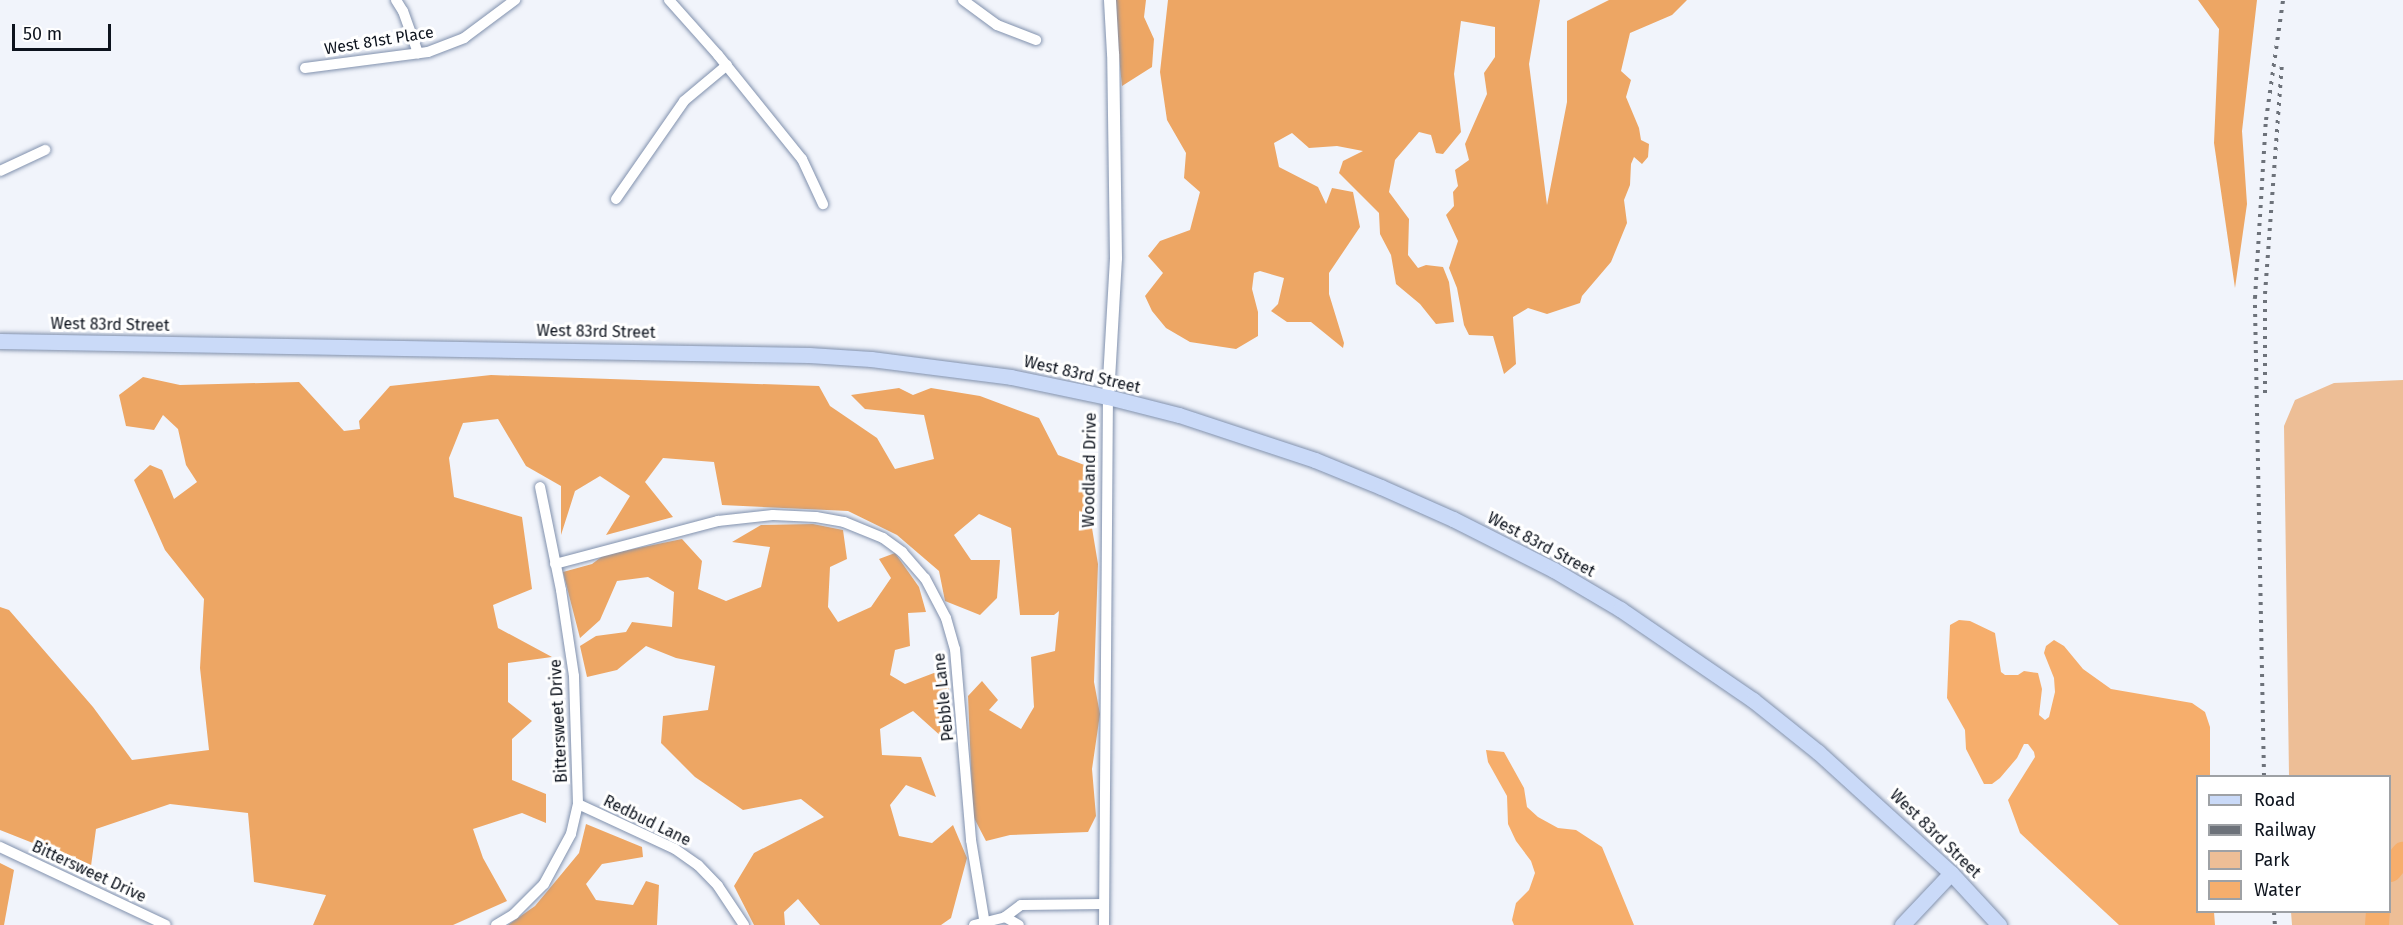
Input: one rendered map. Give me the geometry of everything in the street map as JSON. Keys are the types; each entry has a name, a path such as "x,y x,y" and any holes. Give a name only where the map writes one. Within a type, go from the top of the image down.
{"main road":[{"name":"West 83rd Street","path":"0,341 809,355 952,369 1108,397 1179,415 1315,460 1453,519 1554,570 1630,616 1753,700 1876,802 1951,873 1999,925"},
{"path":"1902,925 1951,873"}],"street":[{"path":"396,0 403,11 417,53"},
{"name":"West 81st Place","path":"305,68 417,53 464,38 515,0"},
{"path":"669,0 727,65 802,159 823,204"},
{"path":"963,0 997,25 1036,40"},
{"name":"Woodland Drive","path":"1104,925 1108,397 1116,258 1110,0"},
{"path":"616,199 684,101 727,65"},
{"path":"0,171 45,150"},
{"name":"Bittersweet Drive","path":"496,925 514,914 544,884 571,834 578,804 575,687 540,487"},
{"name":"Pebble Lane","path":"555,564 718,521 773,515 816,517 844,522 883,538 902,552 925,578 946,618 955,649 971,840 981,924"},
{"name":"Redbud Lane","path":"578,804 675,849 698,865 718,886 744,925"},
{"name":"Bittersweet Drive","path":"0,847 166,925"},
{"path":"981,924 1005,917 1021,905 1104,904"},
{"path":"1005,917 1019,925"}],"green space":[{"path":"2403,380 2403,925 2292,925 2291,913 2391,913 2391,775 2289,775 2284,426 2295,400 2334,383"}],"shaded area":[{"path":"1113,0 1146,0 1144,17 1154,39 1152,67 1122,86"},
{"path":"1168,0 1540,0 1529,64 1547,205 1567,102 1567,21 1609,0 1687,0 1672,15 1630,33 1621,71 1631,80 1626,97 1639,128 1641,140 1649,144 1648,157 1642,164 1634,157 1631,164 1630,185 1624,200 1627,223 1611,262 1582,296 1580,303 1547,314 1528,308 1513,317 1516,364 1504,374 1493,336 1469,335 1464,325 1457,288 1449,268 1458,241 1446,215 1454,206 1453,192 1458,186 1455,170 1469,160 1465,144 1487,94 1484,73 1495,57 1495,27 1461,21 1454,74 1461,132 1443,154 1436,153 1431,135 1419,132 1395,160 1389,192 1409,219 1408,255 1418,268 1426,265 1443,267 1449,282 1454,322 1436,324 1420,304 1396,284 1391,255 1380,234 1379,213 1339,173 1343,161 1363,151 1337,146 1309,148 1292,133 1274,143 1279,167 1318,187 1326,204 1332,188 1353,192 1360,227 1329,273 1329,294 1344,343 1343,348 1311,322 1287,322 1271,311 1278,304 1284,278 1260,271 1254,273 1252,289 1258,312 1258,336 1236,349 1190,342 1166,328 1152,311 1145,296 1163,273 1148,256 1160,241 1190,230 1200,192 1184,178 1186,153 1167,120 1160,72"},
{"path":"2198,0 2257,0 2242,131 2247,204 2235,288 2214,143 2219,29"},
{"path":"491,375 819,386 830,406 877,438 895,469 934,459 924,415 865,409 851,395 899,388 913,395 931,388 980,396 1039,418 1058,455 1087,466 1087,498 1098,564 1094,682 1100,714 1092,769 1096,816 1088,832 1010,835 986,841 973,816 968,696 982,681 998,700 989,710 1021,729 1034,707 1031,657 1055,651 1059,611 1054,615 1020,615 1011,528 979,514 954,535 971,560 1000,560 997,598 980,615 945,601 939,571 897,535 848,511 722,505 714,462 663,458 645,482 673,517 606,535 630,496 600,476 575,491 561,535 561,486 526,466 498,419 463,423 449,458 454,497 522,517 532,589 493,605 498,628 552,657 508,663 508,702 532,721 512,739 512,780 546,794 546,823 522,813 473,829 483,858 507,901 453,925 313,925 326,895 254,882 248,813 170,804 96,829 91,866 0,830 0,607 9,610 93,707 132,760 209,750 200,668 204,599 165,550 134,480 150,465 162,470 174,499 197,482 186,465 178,429 163,415 154,430 126,426 119,395 143,377 180,385 299,382 344,431 360,429 359,421 390,386"},
{"path":"813,524 843,530 847,559 830,567 828,607 838,622 871,607 891,578 879,559 895,553 919,587 926,612 908,613 910,646 895,650 890,675 905,684 947,668 952,723 943,738 913,711 880,729 882,755 921,757 936,797 906,785 890,805 899,836 932,843 953,825 967,858 951,918 941,925 820,925 798,899 784,912 785,925 754,925 734,886 754,853 824,817 801,799 743,810 695,777 661,743 663,716 708,710 715,666 676,658 646,646 617,670 587,677 580,646 596,636 626,632 632,622 672,627 674,592 648,577 617,581 600,620 580,638 563,572 592,564 604,555 682,539 702,561 698,589 726,601 761,587 770,547 732,542 761,525"},
{"path":"586,824 642,847 643,857 602,864 586,884 596,900 633,905 646,881 659,885 657,925 508,925 535,906 579,853"},
{"path":"0,863 14,870 4,925 0,925"}],"water":[{"path":"1959,620 1970,621 1995,633 2001,672 2005,675 2018,675 2024,671 2038,673 2042,689 2039,715 2045,720 2049,717 2055,692 2054,678 2044,653 2046,646 2054,640 2064,646 2083,669 2111,689 2192,703 2205,712 2210,727 2210,775 2196,775 2196,913 2214,913 2215,925 2119,925 2020,833 2008,800 2035,757 2034,752 2028,744 2024,744 2017,758 2000,778 1992,784 1984,784 1966,749 1965,730 1947,698 1950,625"},
{"path":"1486,750 1504,752 1524,788 1527,807 1538,817 1558,828 1576,830 1602,847 1634,925 1514,925 1512,920 1516,903 1529,890 1535,873 1531,861 1516,841 1508,824 1507,796 1488,762"}],"waterway":[{"path":"2391,869 2403,854"},
{"path":"2377,925 2378,913"}],"railway":[{"path":"2264,775 2255,298 2266,120 2283,0"},
{"path":"2265,393 2265,294 2282,63"},
{"path":"2274,913 2275,925"}]}
